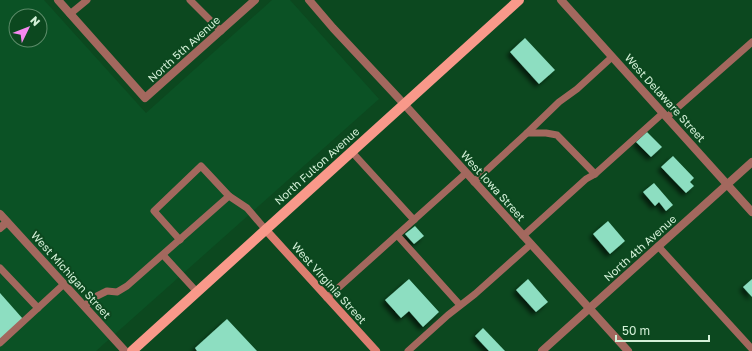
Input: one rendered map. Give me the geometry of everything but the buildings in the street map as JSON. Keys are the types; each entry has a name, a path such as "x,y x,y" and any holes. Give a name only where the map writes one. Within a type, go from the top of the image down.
{"main road":[{"name":"North Fulton Avenue","path":"132,351 519,0"}],"street":[{"path":"58,0 70,14"},
{"name":"North 5th Avenue","path":"70,14 145,98 255,0"},
{"name":"West Iowa Street","path":"309,0 628,351"},
{"name":"West Delaware Street","path":"561,0 752,212"},
{"name":"North 4th Avenue","path":"542,351 752,162"},
{"name":"West Michigan Street","path":"0,214 125,351"},
{"path":"0,228 7,222"},
{"name":"West Virginia Street","path":"266,229 376,351"}],"lane":[{"path":"70,14 86,0"},
{"path":"190,0 221,31"},
{"path":"524,236 586,179 595,174 752,42"},
{"path":"474,182 559,102 577,89 612,57"},
{"path":"527,133 546,133 557,135 595,174"},
{"path":"351,151 414,220"},
{"path":"180,240 154,211 201,166 229,196 247,208 266,229"},
{"path":"327,298 466,173"},
{"path":"84,306 97,296 107,291 117,292 127,286 229,196"},
{"path":"397,235 460,305"},
{"path":"408,351 448,315 491,280 530,244"},
{"path":"658,246 752,349"},
{"path":"163,255 197,292"},
{"path":"0,268 38,308"},
{"path":"0,343 64,284"}],"shaded area":[{"path":"0,0 44,0 146,113 272,0 290,0 379,99 96,351 0,351"}]}
